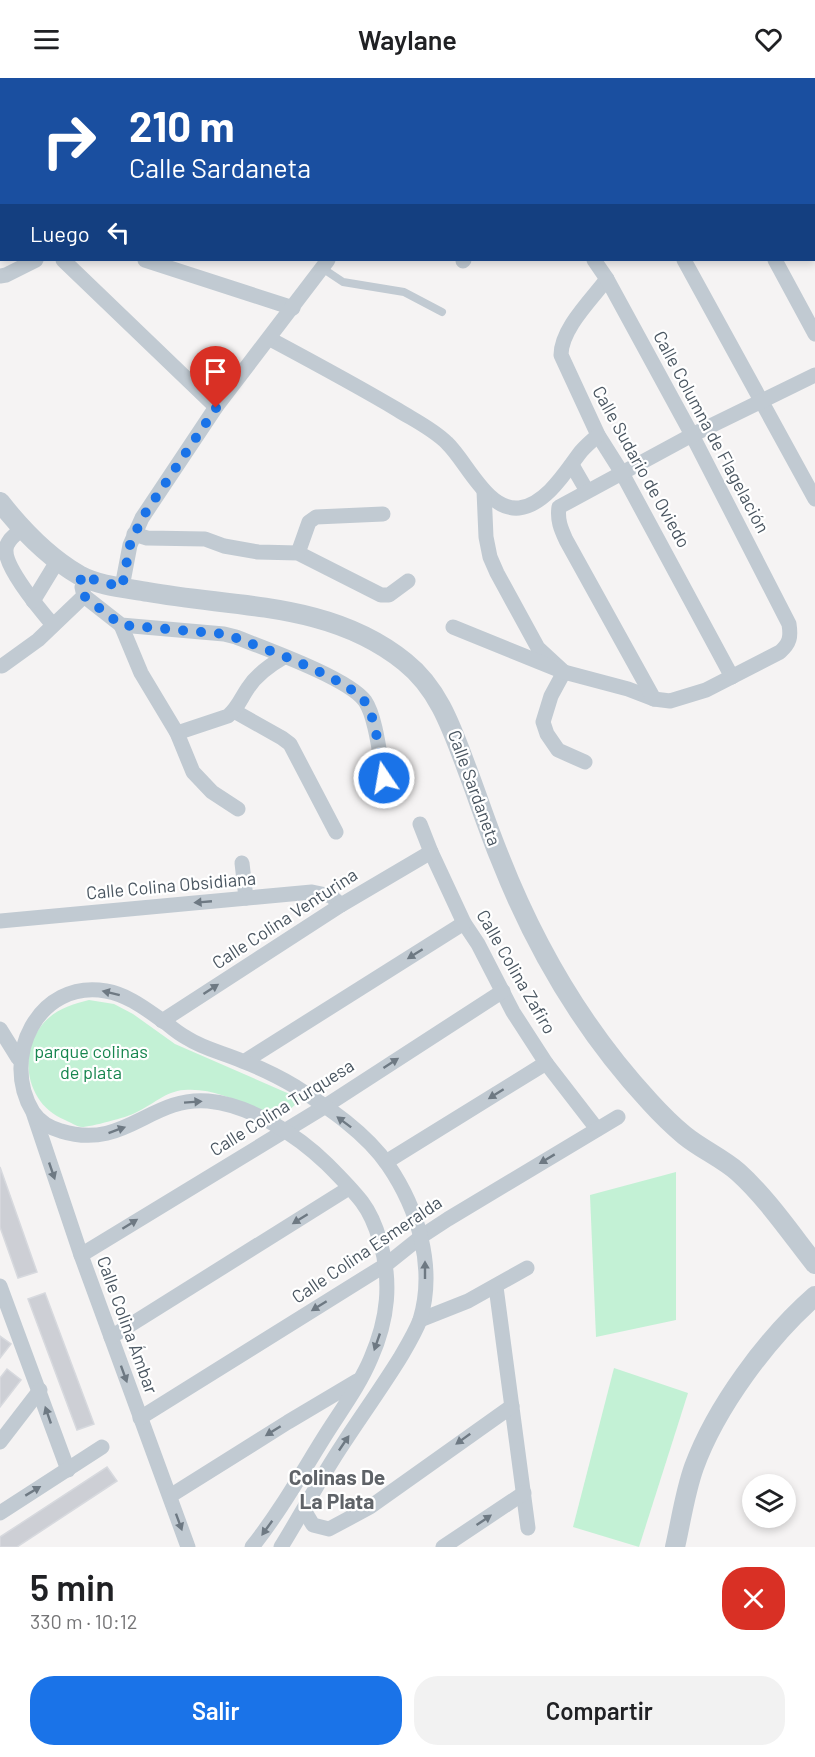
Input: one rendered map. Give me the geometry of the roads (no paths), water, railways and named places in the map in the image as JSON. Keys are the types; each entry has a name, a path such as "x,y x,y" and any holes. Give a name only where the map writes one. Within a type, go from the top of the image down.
{"street":[{"path":"3,275 34,261"},
{"path":"64,261 216,408"},
{"path":"148,261 293,308"},
{"name":"Calle Columna de Flagelación","path":"595,261 607,279 692,435 789,624 791,636 788,645 780,652 732,677"},
{"path":"685,261 815,499"},
{"path":"776,261 815,334"},
{"path":"124,578 132,540 142,518 216,408 325,264"},
{"name":"Calle Sudario de Oviedo","path":"607,279 567,332 561,344 561,356 598,435 622,473 732,677"},
{"path":"270,339 366,391 428,428 447,443 465,462 484,491 506,506 517,508 527,506 545,495 598,435"},
{"path":"654,699 559,525 557,515 559,507 692,435 815,375"},
{"path":"572,465 587,491"},
{"path":"484,491 486,537 490,557 497,573 538,648 564,672"},
{"name":"Calle Sardaneta","path":"0,502 22,528 80,576 124,578 178,597 311,615 369,639 403,660 422,677 449,720 501,861 534,933 565,990 608,1053 651,1103 685,1136 738,1172 815,1264"},
{"path":"298,553 309,522 316,517 383,514"},
{"path":"22,528 8,541 7,561 33,601 53,625"},
{"path":"132,540 205,539 224,546 258,552 298,553 381,595 389,595 408,581"},
{"path":"33,601 58,560"},
{"path":"80,576 84,596 121,625 150,692 177,733 194,772 212,792 238,809"},
{"path":"2,666 38,640 84,596"},
{"path":"121,625 224,634 342,683 365,702 373,724 384,778"},
{"path":"453,627 564,672 628,689 654,699 670,701 684,698 732,677"},
{"path":"177,733 216,721 234,711 258,676 270,665 284,657"},
{"path":"564,672 551,696 543,722 547,734 558,750 585,762"},
{"path":"234,711 290,744 336,832"},
{"name":"Calle Colina Zafiro","path":"420,824 464,923 513,1012 546,1063 597,1129"},
{"name":"Calle Colina Venturina","path":"162,1021 341,905 431,852"},
{"path":"242,863 246,898"},
{"name":"Calle Colina Obsidiana","path":"0,921 318,892 331,896 341,905"},
{"path":"245,1061 464,923"},
{"path":"18,1058 21,1042 36,1017 49,1004 67,994 88,990 105,991 122,996 138,1003 188,1040 245,1061 297,1088 324,1107 354,1129 386,1162 406,1196 422,1236 425,1261 425,1287 420,1320 397,1363 340,1448 281,1547"},
{"name":"Calle Colina Turquesa","path":"81,1255 324,1107 502,991"},
{"path":"0,1029 18,1058"},
{"name":"Calle Colina Ámbar","path":"18,1058 20,1082 34,1115 81,1255 188,1547"},
{"path":"386,1162 546,1063"},
{"path":"34,1115 52,1128 73,1135 94,1136 116,1132 164,1108 188,1101 210,1101 236,1107 284,1130 307,1145 364,1204 375,1223 387,1264 388,1284 379,1337 370,1361 295,1485 252,1547"},
{"name":"Calle Colina Esmeralda","path":"140,1418 387,1264 422,1236 618,1117"},
{"path":"111,1337 349,1188"},
{"path":"420,1320 496,1287 528,1268"},
{"path":"496,1287 528,1528"},
{"path":"1,1296 40,1390 68,1470"},
{"path":"675,1547 693,1470 711,1429 749,1369 778,1333 815,1296"},
{"path":"170,1496 360,1380"},
{"path":"0,1442 40,1390"},
{"path":"304,1510 314,1525 328,1528 338,1526 370,1507 512,1406"},
{"path":"0,1513 102,1447"},
{"path":"443,1547 524,1493"}],"lane":[{"path":"325,264 343,282 404,292 442,312"}],"district":[{"name":"Colinas De La Plata","path":"337,1490"}],"park label":[{"name":"parque colinas de plata","path":"91,1062"}]}
